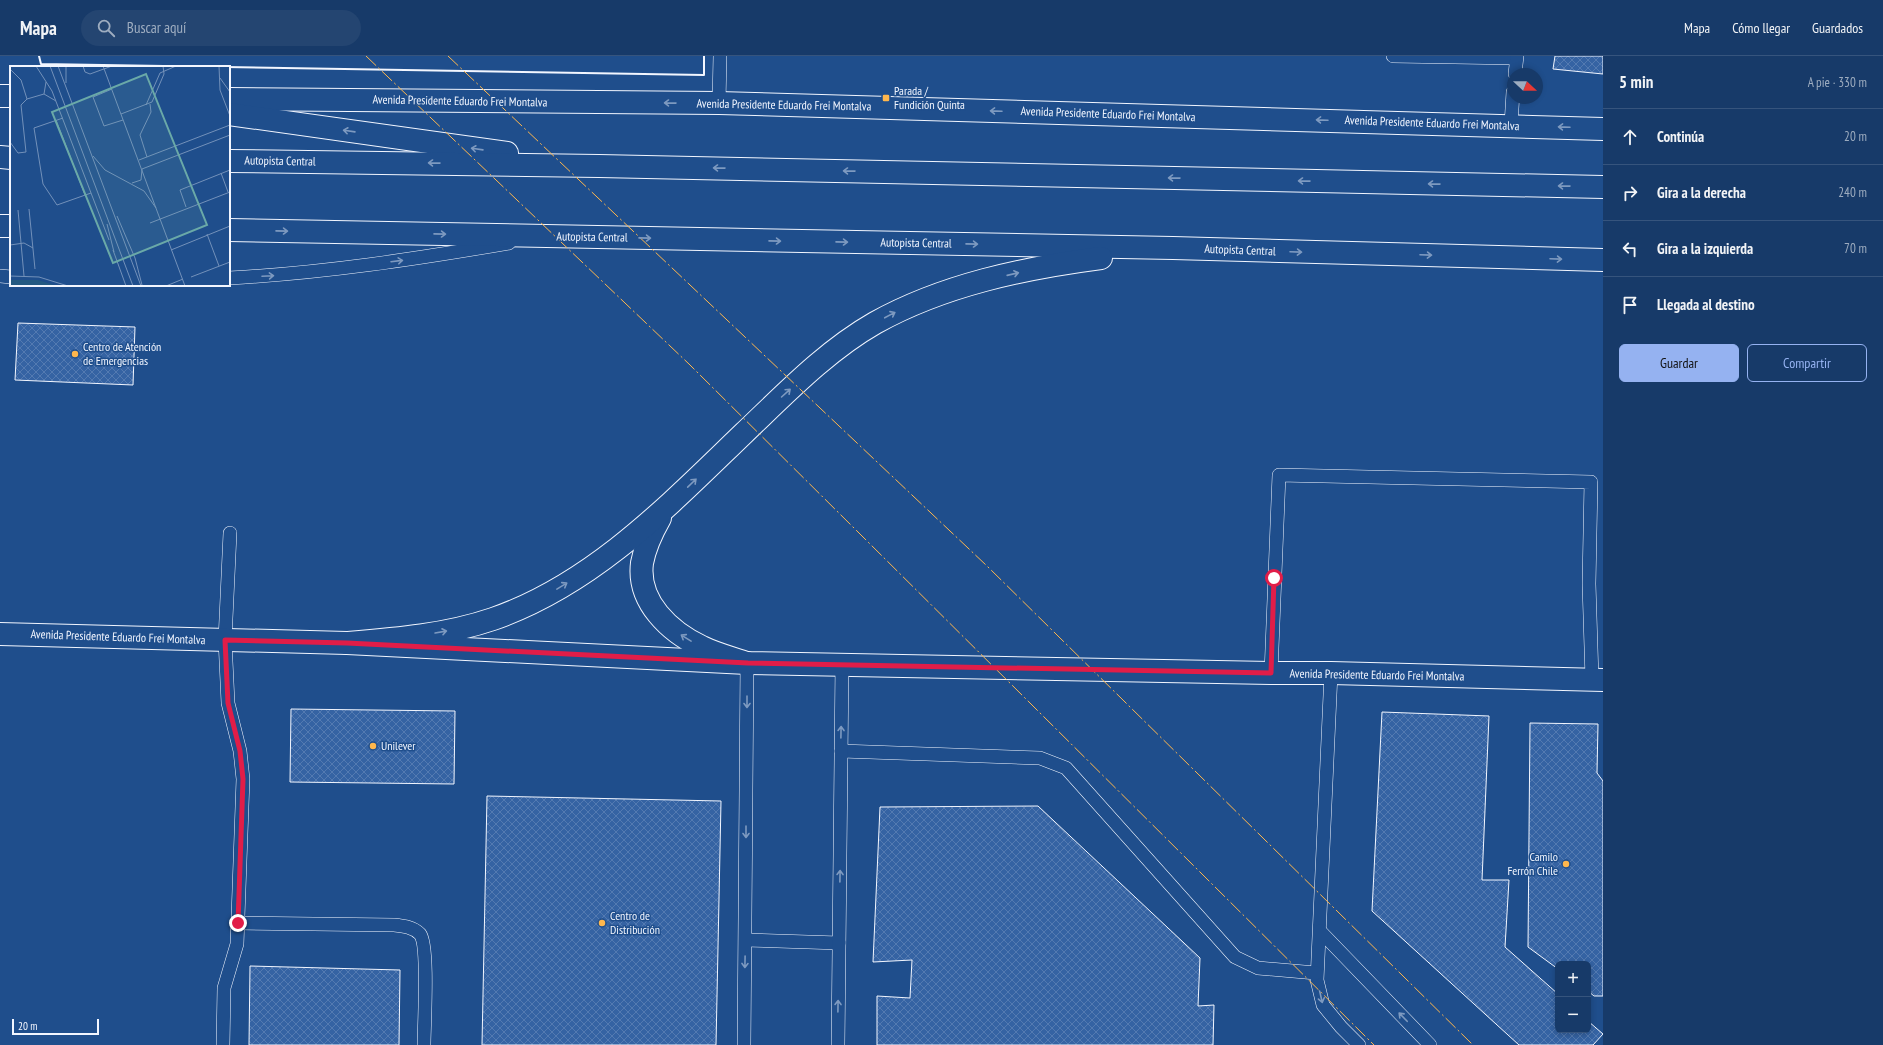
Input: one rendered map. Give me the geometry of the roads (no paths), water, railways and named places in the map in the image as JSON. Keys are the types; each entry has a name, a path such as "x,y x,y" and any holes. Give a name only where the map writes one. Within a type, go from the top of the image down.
{"main road":[{"name":"Avenida Presidente Eduardo Frei Montalva","path":"230,99 719,103 1511,125 1603,129"},
{"path":"230,114 599,166"},
{"name":"Autopista Central","path":"230,161 599,166 1603,187"},
{"name":"Autopista Central","path":"230,230 1173,248 1603,260"},
{"path":"347,643 402,638 446,631 494,618 525,606 589,570 664,510 776,402 815,368 855,336 906,307 970,285 1029,270 1072,262 1173,248"},
{"path":"664,510 650,537 642,565 644,587 654,609 670,626 689,640 703,647 748,663"},
{"name":"Avenida Presidente Eduardo Frei Montalva","path":"0,634 347,643 748,663 1331,673 1598,680"}],"lane":[{"path":"719,103 720,56"},
{"path":"1393,56 1517,57 1516,68"},
{"path":"1511,125 1512,104"},
{"path":"230,278 284,275 420,258 550,236"},
{"path":"0,276 10,277"},
{"path":"1271,673 1279,475 1295,475 1592,482 1589,584 1598,680"},
{"path":"223,1045 224,988 237,944 243,779 240,751 228,703 225,640 230,533"},
{"path":"744,1045 748,663"},
{"path":"838,1045 842,664"},
{"path":"1331,673 1320,931 1316,973 1323,1005 1341,1027 1359,1045"},
{"path":"841,751 1040,758 1066,768 1234,957 1258,968 1316,973"},
{"path":"238,923 394,925 410,927 421,935 425,952 424,1045"},
{"path":"1320,931 1430,1045"},
{"path":"746,940 839,943"}],"place":[{"name":"Parada / Fundición Quinta","path":"886,98"},
{"name":"Centro de Atención de Emergencias","path":"75,354"},
{"name":"Unilever","path":"373,746"},
{"name":"Camilo Ferrón Chile","path":"1566,864"},
{"name":"Centro de Distribución","path":"602,923"}]}
